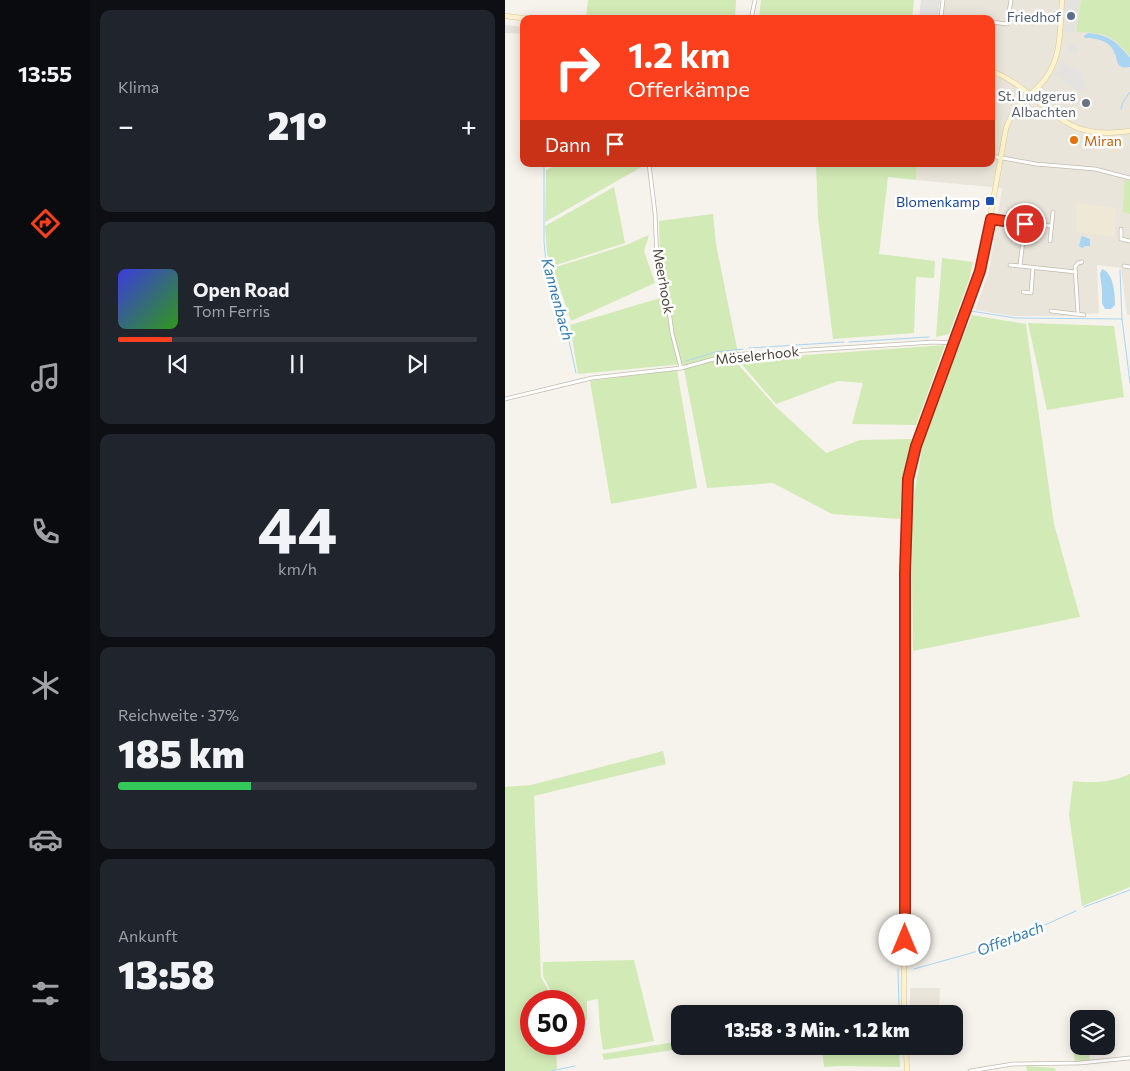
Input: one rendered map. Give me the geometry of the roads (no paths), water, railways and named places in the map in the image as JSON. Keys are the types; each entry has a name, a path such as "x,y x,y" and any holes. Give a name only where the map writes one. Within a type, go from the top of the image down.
{"main road":[{"path":"904,1005 907,494 912,460 982,263 1009,120 1021,102 1045,78 1055,61 1062,0"},
{"path":"505,16 520,18"},
{"path":"995,73 1006,77 1061,118 1080,129 1106,133 1130,131"},
{"path":"907,1055 908,1071"}],"street":[{"path":"752,15 755,0"},
{"path":"941,15 943,0"},
{"path":"995,22 1007,24 1011,0"},
{"path":"995,156 1036,164 1095,169 1130,178"},
{"name":"Meerhook","path":"649,167 655,213 657,260 667,296 681,368"},
{"path":"1050,241 1053,212"},
{"path":"991,219 1051,226"},
{"path":"1020,266 1025,224"},
{"path":"1121,230 1121,239 1130,241"},
{"path":"1078,314 1075,272 1076,264 1082,262"},
{"path":"1010,265 1075,272"},
{"path":"1125,266 1130,267"},
{"path":"1023,292 1031,293 1033,268"},
{"path":"1051,311 1083,315"},
{"name":"Möselerhook","path":"505,398 592,378 681,368 729,354 934,342 954,343"},
{"path":"970,1071 1013,1064 1080,1064 1130,1058"}],"water":[{"path":"1088,33 1102,36 1117,44 1130,58 1130,67 1124,68 1120,66 1116,55 1107,43 1085,38 1084,36"},
{"path":"1082,236 1090,239 1090,246 1082,248 1079,246"},
{"path":"1102,269 1109,275 1113,285 1115,305 1111,309 1105,309 1102,303 1100,274"}],"waterway":[{"name":"Offerbach","path":"1121,109 1123,102 1130,92"},
{"name":"Kannenbach","path":"544,167 544,241 546,264 566,327 576,373"},
{"name":"Offerbach","path":"1120,270 1122,319 1130,383"},
{"path":"950,336 960,309"},
{"path":"971,311 1015,318 1122,319"},
{"path":"849,342 929,337"},
{"path":"749,348 844,342"},
{"path":"686,361 716,352 743,349"},
{"name":"Offerbach","path":"1084,907 1130,890"},
{"name":"Offerbach","path":"914,969 1000,945 1076,911"},
{"name":"Offerbach","path":"898,969 899,1005"},
{"path":"551,1071 575,1066"}],"place":[{"name":"Friedhof","path":"1071,16"},
{"name":"St. Ludgerus Albachten","path":"1086,103"},
{"name":"Miran","path":"1074,140"},
{"name":"Blomenkamp","path":"990,201"}]}
